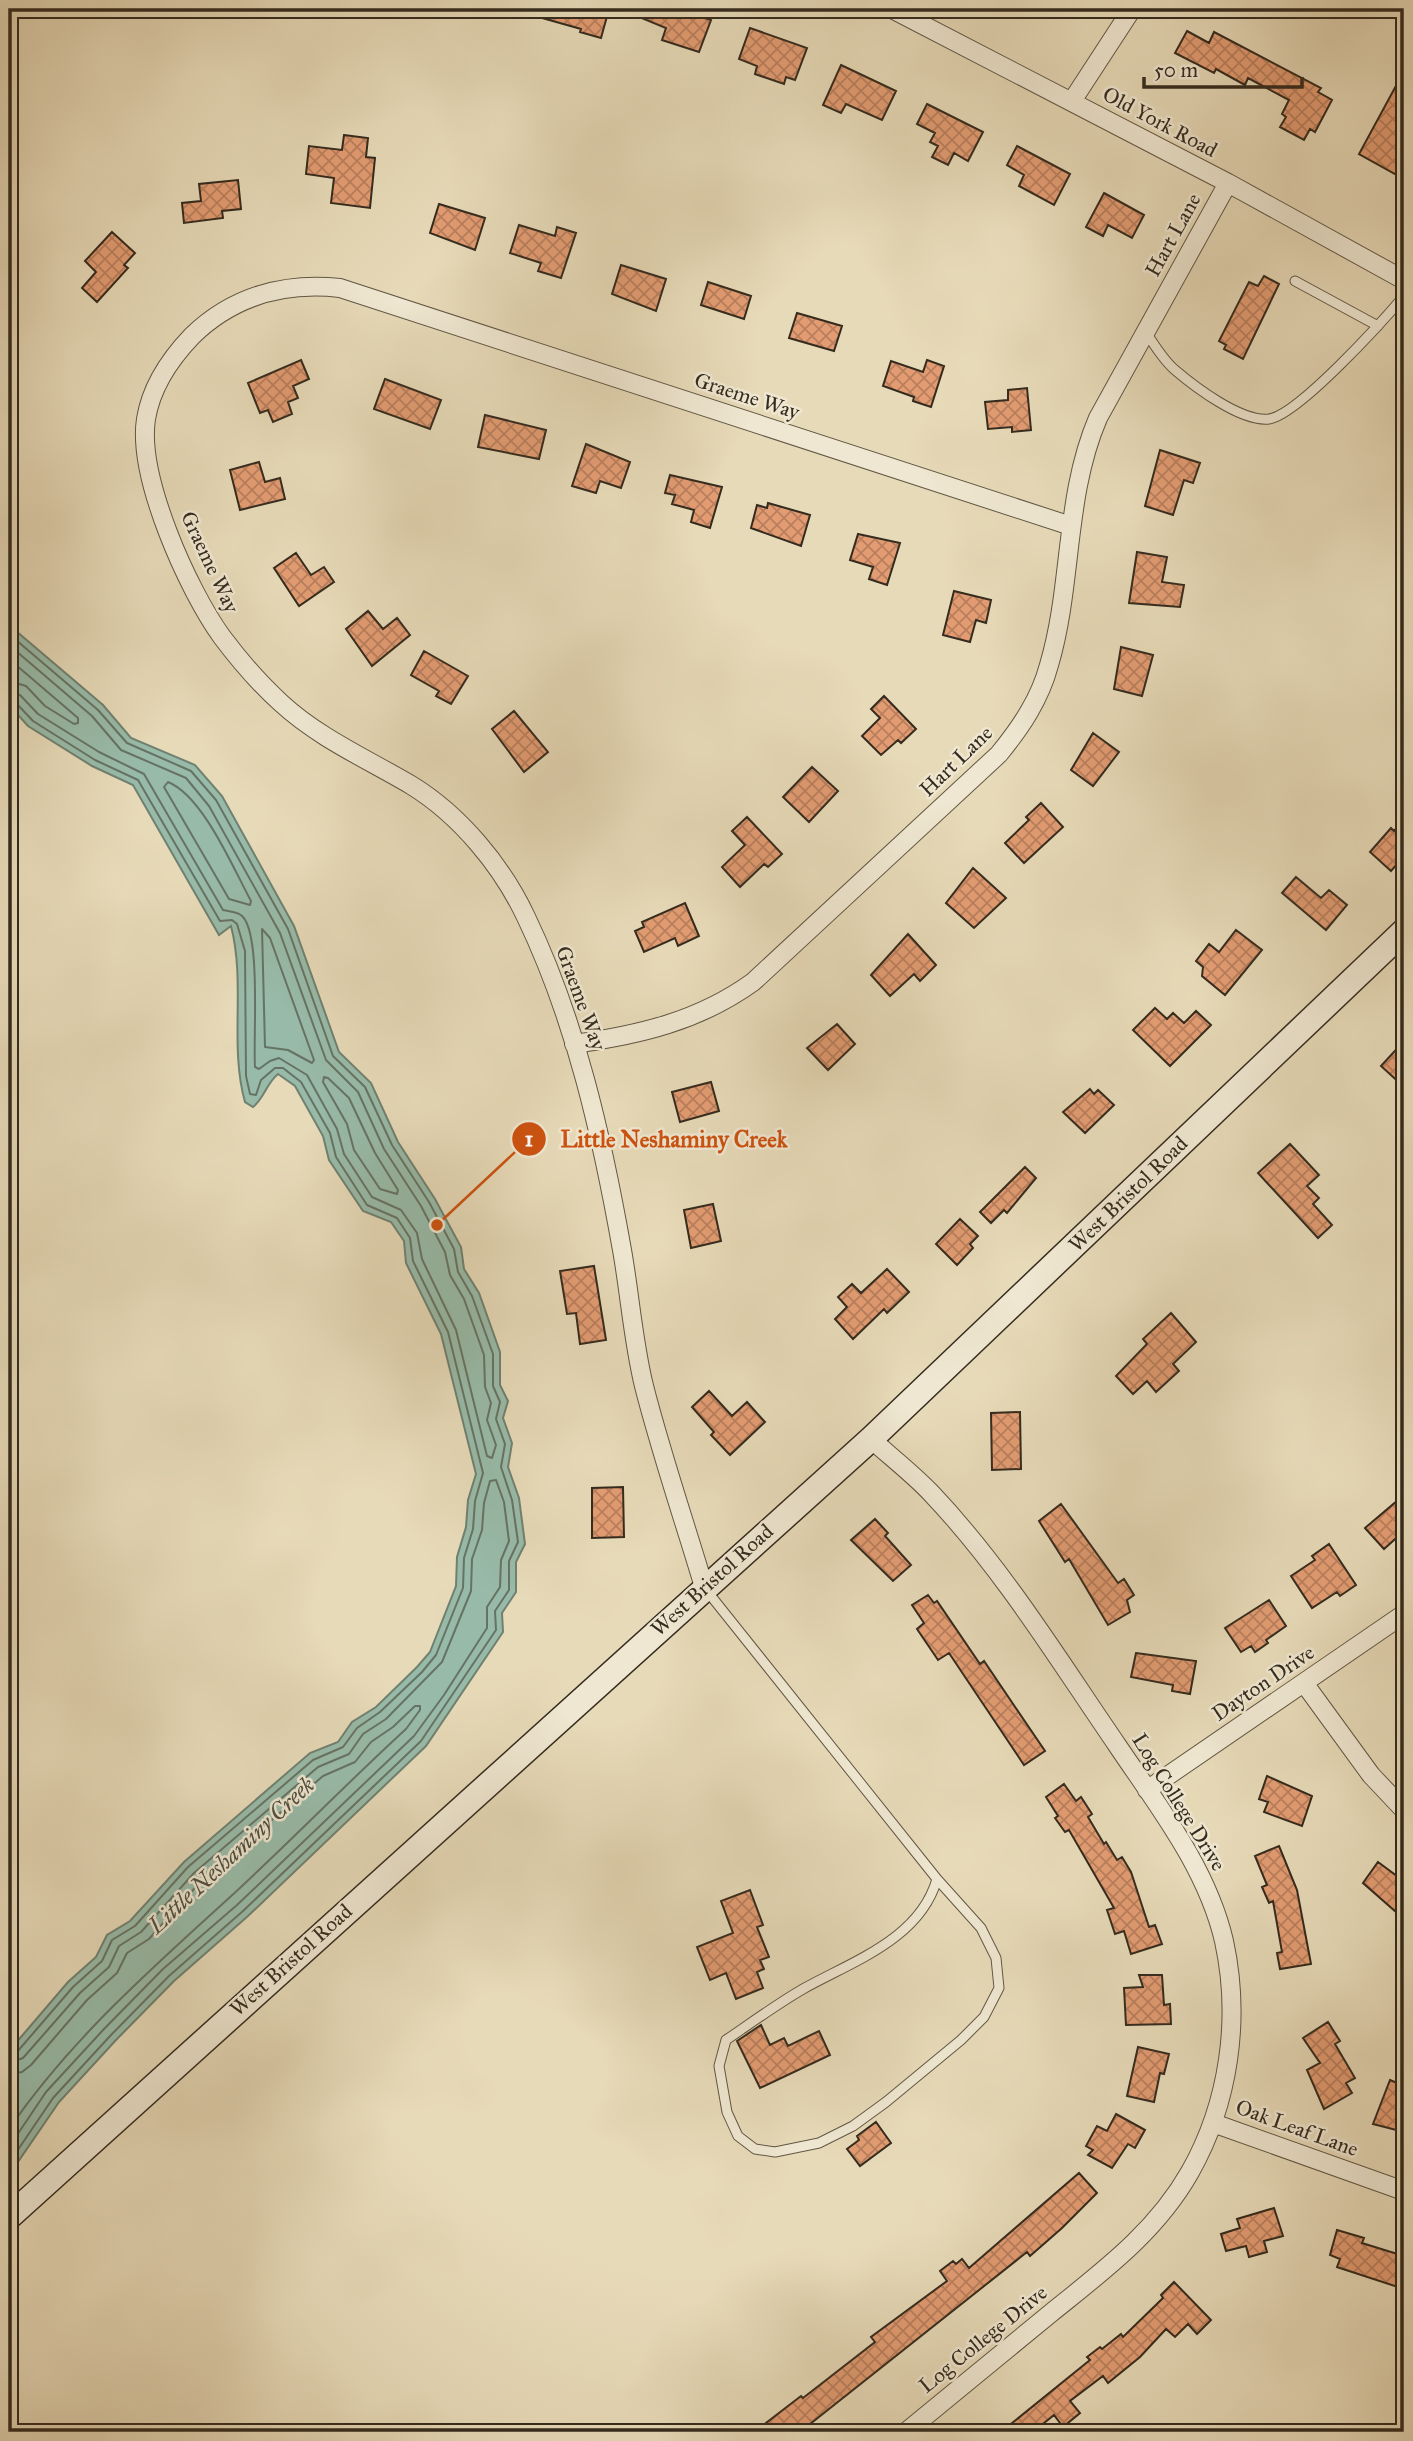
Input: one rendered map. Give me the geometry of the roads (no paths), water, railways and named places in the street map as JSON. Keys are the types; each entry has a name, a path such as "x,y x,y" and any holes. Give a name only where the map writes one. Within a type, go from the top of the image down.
{"main road":[{"name":"West Bristol Road","path":"9,2217 871,1439 1404,931"}],"street":[{"name":"Old York Road","path":"892,9 1228,183 1404,280"},
{"path":"1072,101 1132,9"},
{"name":"Hart Lane","path":"574,1044 652,1030 708,1010 731,998 753,982 999,754 1019,729 1038,696 1049,666 1056,636 1070,526 1085,450 1145,331 1228,183"},
{"name":"Graeme Way","path":"704,1587 643,1384 611,1188 587,1086 526,917 490,858 459,824 424,794 321,733 283,705 248,671 219,634 197,596 162,515 146,459 146,424 155,390 184,345 202,327 233,306 256,295 305,284 340,288 1070,526"},
{"name":"Log College Drive","path":"871,1439 930,1491 974,1541 1014,1593 1147,1790 1196,1868 1212,1903 1224,1941 1230,1980 1230,2046 1225,2081 1213,2123 1190,2172 1167,2208 1139,2240 905,2432"},
{"name":"Dayton Drive","path":"1147,1790 1404,1614"},
{"path":"1304,1683 1371,1775 1404,1811"},
{"name":"Oak Leaf Lane","path":"1213,2123 1404,2191"}],"lane":[{"path":"1295,281 1378,326"},
{"path":"1145,331 1173,368 1225,406 1252,417 1270,419 1317,385 1378,326 1404,296"},
{"path":"704,1587 937,1879 981,1928 996,1958 999,1989 984,2017 928,2071 853,2126 819,2143 775,2152 755,2150 738,2136 727,2112 719,2066 726,2040 802,1990 865,1958 913,1923 932,1899 937,1879"}],"water":[{"path":"9,625 103,705 131,738 195,765 222,796 294,926 339,1052 371,1083 398,1142 435,1199 461,1247 464,1269 479,1293 500,1352 500,1385 508,1401 503,1418 512,1443 508,1467 519,1498 525,1544 516,1562 516,1592 502,1613 503,1632 426,1746 248,1916 174,1981 116,2040 59,2102 9,2175 9,2051 68,1982 96,1957 107,1935 130,1921 184,1862 310,1753 338,1742 352,1722 376,1707 430,1652 456,1586 457,1557 476,1474 441,1334 406,1263 404,1241 391,1222 363,1211 329,1160 323,1136 295,1086 278,1074 253,1107 245,1102 238,1059 237,970 231,926 219,935 133,785 92,766 28,726 9,705"}],"place":[{"name":"Little Neshaminy Creek","path":"437,1225"}]}
